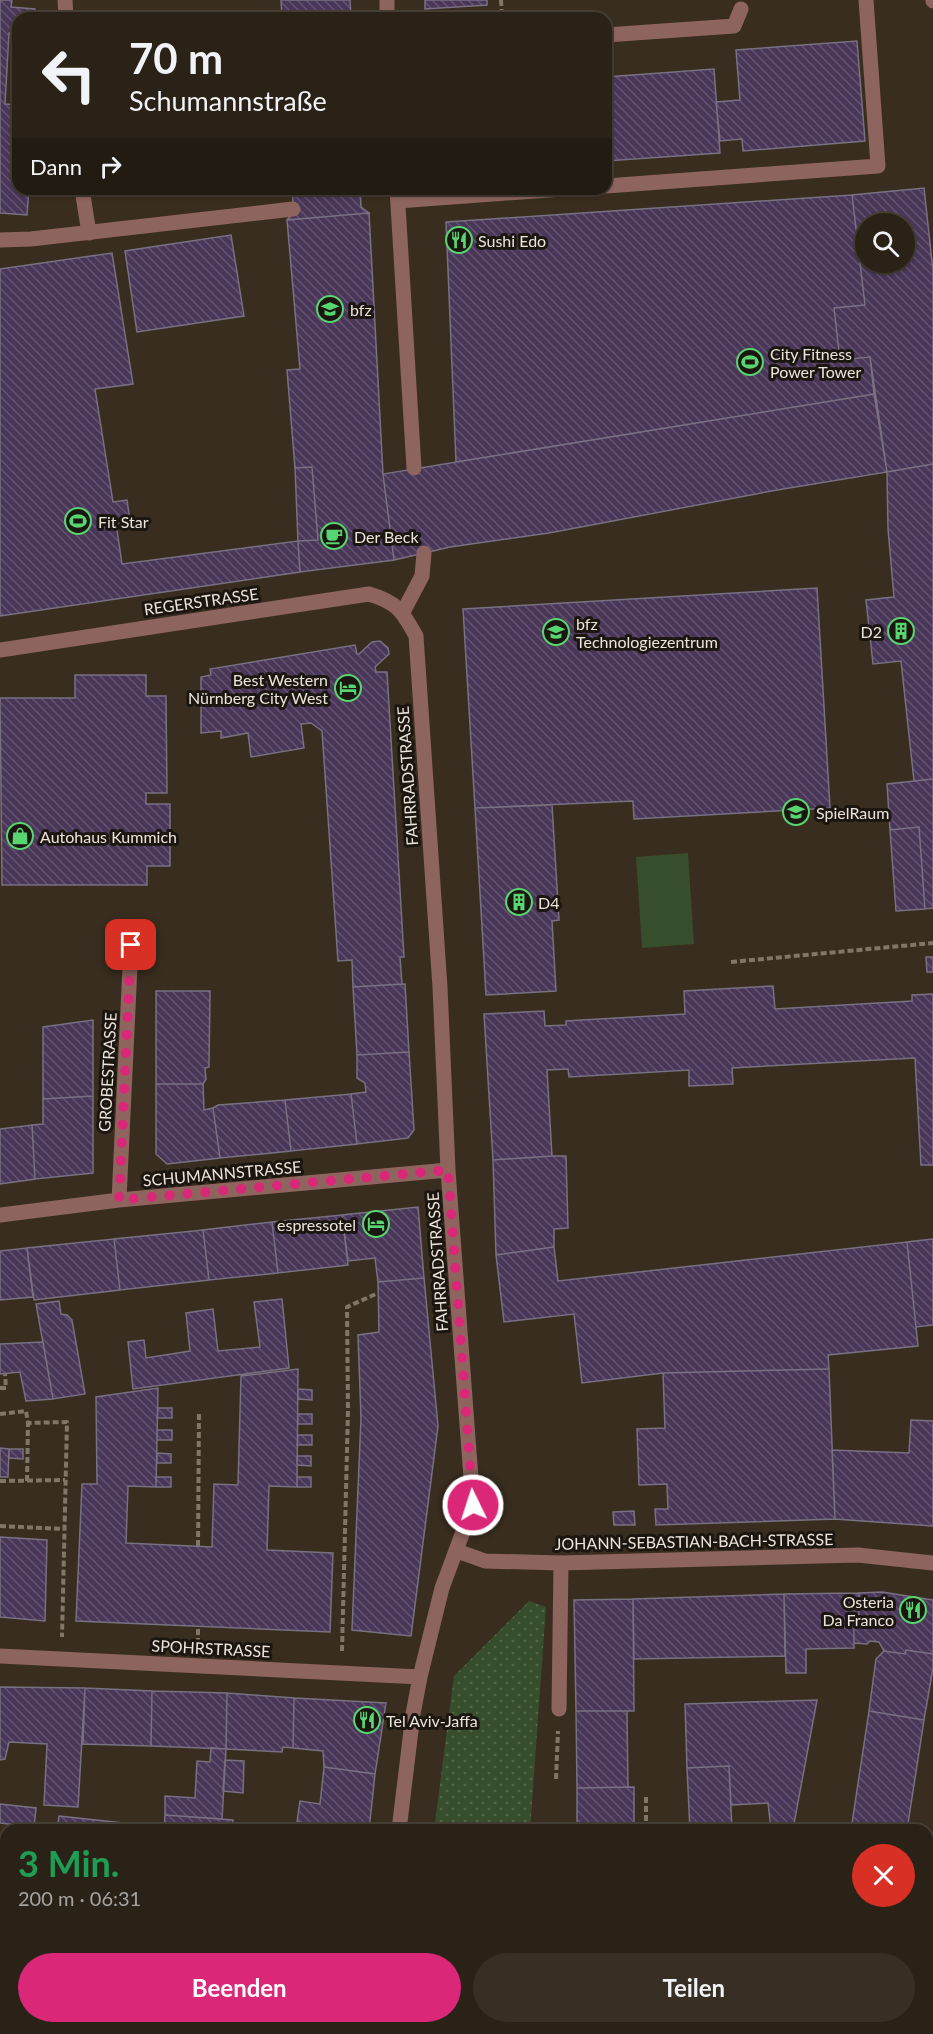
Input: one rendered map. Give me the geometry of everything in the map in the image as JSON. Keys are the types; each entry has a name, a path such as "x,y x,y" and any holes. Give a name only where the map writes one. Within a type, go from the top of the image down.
{"street":[{"path":"612,186 878,165 867,0"},
{"path":"612,35 734,26 741,9"},
{"path":"83,195 88,232"},
{"path":"397,195 414,468"},
{"path":"0,240 31,239 293,209"},
{"path":"403,612 423,576 424,553"},
{"name":"REGERSTRASSE","path":"0,650 369,594 386,599 403,612"},
{"name":"FAHRRADSTRASSE","path":"400,1824 413,1714 420,1677 442,1588 458,1551 473,1505 448,1170 440,987 416,636 403,612"},
{"name":"GROBESTRASSE","path":"119,1200 131,945"},
{"name":"SCHUMANNSTRASSE","path":"0,1215 119,1200 448,1170"},
{"name":"JOHANN-SEBASTIAN-BACH-STRASSE","path":"458,1551 485,1561 561,1563 858,1555 933,1563"},
{"path":"559,1709 561,1563"},
{"name":"SPOHRSTRASSE","path":"0,1656 420,1677"}],"path":[{"path":"731,962 933,943"},
{"path":"341,1673 348,1410 347,1307 378,1293"},
{"path":"0,1388 6,1388 4,1374"},
{"path":"0,1414 27,1411 27,1481"},
{"path":"198,1546 199,1412"},
{"path":"28,1423 67,1422 62,1659"},
{"path":"0,1480 65,1479"},
{"path":"0,1526 64,1529"},
{"path":"556,1779 559,1709"},
{"path":"646,1794 646,1824"}],"green space":[{"path":"688,853 694,944 642,948 636,857"},
{"path":"529,1601 546,1607 530,1824 435,1824 454,1676"}],"building":[{"path":"0,0 12,0 11,7 35,9 35,12 12,12 5,104 12,105 12,195 29,195 27,215 0,213"},
{"path":"281,0 350,0 351,12 282,12"},
{"path":"425,0 487,0 487,5 425,9"},
{"path":"857,41 865,141 743,151 742,139 720,141 716,102 740,100 736,50"},
{"path":"714,69 720,153 612,161 612,77"},
{"path":"924,188 933,271 933,464 887,472 870,357 840,360 834,308 865,305 861,273 915,273 915,213 855,213 855,220 852,195"},
{"path":"293,195 360,195 361,207 369,213 287,220 294,211"},
{"path":"852,195 855,220 855,273 861,273 865,305 834,308 840,360 870,357 874,394 456,462 446,222"},
{"path":"369,213 383,474 394,560 300,572 298,541 318,540 312,467 295,468 287,370 300,369 287,220"},
{"path":"231,235 244,316 137,332 125,251"},
{"path":"112,253 133,384 95,389 113,502 127,500 130,521 116,523 122,564 298,541 300,572 0,616 0,269"},
{"path":"874,394 887,472 777,490 549,533 450,547 394,560 383,474"},
{"name":"D2","path":"933,464 933,779 914,781 901,661 873,664 866,600 894,597 888,529 887,472"},
{"path":"312,467 318,540 298,541 295,468"},
{"path":"817,588 830,808 634,819 633,801 475,808 463,609"},
{"path":"380,641 388,648 389,654 375,667 376,672 387,672 404,957 400,957 402,984 353,987 352,960 338,961 322,731 311,723 301,724 304,748 251,757 248,733 221,738 221,731 201,733 201,677 211,675 210,669 355,645 357,654 359,654 372,642"},
{"path":"75,675 146,675 146,696 166,696 167,793 146,793 146,804 170,804 170,866 147,866 147,885 2,885 0,698 75,698"},
{"path":"933,779 933,908 925,909 919,827 890,830 887,784"},
{"name":"D4","path":"552,805 559,920 552,921 556,991 486,995 475,808"},
{"path":"919,827 925,909 896,911 890,830"},
{"path":"926,957 933,957 933,972 927,972"},
{"path":"405,984 409,1052 357,1055 353,987"},
{"path":"773,986 775,1009 912,1001 912,995 933,994 933,1165 921,1165 915,1058 732,1068 733,1084 689,1086 689,1070 569,1077 568,1069 547,1070 552,1156 493,1160 484,1014 544,1011 545,1026 566,1025 566,1021 685,1014 684,991"},
{"path":"156,991 210,991 209,1067 205,1068 206,1079 203,1084 156,1084"},
{"path":"93,1020 93,1096 43,1099 43,1027"},
{"path":"409,1052 414,1130 408,1138 357,1144 351,1094 366,1092 365,1083 357,1078 357,1055"},
{"path":"156,1084 203,1084 204,1110 213,1108 220,1158 167,1164 156,1154"},
{"path":"351,1094 357,1144 291,1151 285,1100"},
{"path":"93,1096 93,1173 35,1179 32,1125 43,1124 43,1099"},
{"path":"285,1100 291,1151 220,1158 213,1108 218,1105"},
{"path":"32,1125 35,1179 0,1184 0,1129"},
{"path":"566,1156 568,1228 554,1229 554,1247 496,1255 493,1160"},
{"path":"418,1207 424,1278 378,1282 375,1258 348,1261 342,1215"},
{"path":"342,1215 348,1265 278,1273 272,1222"},
{"path":"272,1222 278,1273 209,1280 203,1230"},
{"path":"203,1230 209,1280 120,1290 114,1239"},
{"path":"114,1239 120,1290 34,1300 27,1248"},
{"path":"933,1239 933,1325 916,1327 907,1242"},
{"path":"907,1242 918,1346 828,1355 829,1369 663,1373 582,1383 574,1314 504,1322 496,1255 554,1247 558,1281"},
{"path":"27,1248 33,1297 0,1300 0,1251"},
{"path":"424,1278 438,1426 411,1636 352,1630 361,1418 358,1335 379,1332 378,1282"},
{"path":"282,1299 289,1368 133,1389 128,1342 144,1340 146,1358 190,1351 186,1313 213,1309 218,1351 260,1347 254,1302"},
{"path":"59,1301 61,1314 67,1315 72,1320 85,1394 53,1399 36,1304"},
{"path":"43,1342 53,1399 26,1401 20,1372 0,1374 0,1344"},
{"path":"298,1369 297,1487 269,1486 267,1550 333,1553 330,1632 76,1621 82,1484 97,1484 96,1397 158,1388 156,1487 128,1486 126,1543 212,1547 214,1484 238,1485 241,1376"},
{"path":"829,1369 835,1519 656,1525 655,1509 668,1509 667,1484 639,1485 637,1429 665,1428 663,1373"},
{"path":"298,1389 312,1390 312,1400 298,1399"},
{"path":"158,1408 172,1408 172,1418 157,1418"},
{"path":"298,1414 312,1414 312,1424 298,1424"},
{"path":"911,1420 933,1421 933,1526 835,1519 832,1450 909,1453"},
{"path":"157,1430 172,1430 172,1440 157,1440"},
{"path":"298,1435 312,1435 312,1445 297,1445"},
{"path":"0,1448 9,1449 8,1477 0,1477"},
{"path":"9,1449 23,1449 23,1459 9,1458"},
{"path":"157,1453 171,1454 171,1463 157,1463"},
{"path":"297,1456 311,1456 311,1466 297,1465"},
{"path":"156,1477 171,1477 171,1487 156,1487"},
{"path":"297,1477 311,1477 311,1487 297,1487"},
{"path":"634,1511 635,1525 614,1525 613,1512"},
{"path":"0,1537 47,1540 45,1621 0,1617"},
{"path":"882,1592 933,1600 933,1654 906,1650 905,1654 884,1651 879,1642 854,1643 854,1621 859,1621 859,1593"},
{"path":"859,1593 859,1621 854,1621 854,1648 806,1649 806,1673 786,1673 784,1594"},
{"path":"784,1594 785,1656 634,1659 633,1599"},
{"path":"633,1599 634,1711 576,1711 574,1600"},
{"path":"906,1650 933,1654 933,1668 924,1720 869,1711 876,1659 884,1651 905,1654"},
{"path":"0,1687 85,1688 78,1807 44,1805 47,1744 9,1742 5,1759 0,1760"},
{"path":"85,1688 152,1691 151,1746 83,1744"},
{"path":"152,1691 227,1693 226,1749 151,1746"},
{"path":"227,1693 294,1698 293,1748 283,1747 282,1752 226,1749"},
{"path":"294,1698 386,1703 375,1774 324,1767 323,1751 293,1748"},
{"path":"817,1700 794,1824 770,1824 768,1803 731,1805 729,1766 687,1768 685,1704"},
{"path":"576,1711 627,1711 628,1787 577,1788"},
{"path":"869,1711 924,1720 908,1824 852,1824"},
{"path":"211,1748 226,1749 222,1819 165,1815 165,1796 195,1798 197,1761 210,1762"},
{"path":"225,1760 244,1761 243,1793 223,1791"},
{"path":"729,1766 732,1824 690,1824 687,1768"},
{"path":"324,1767 375,1774 370,1824 297,1822 300,1801 320,1804"},
{"path":"634,1787 634,1824 577,1824 577,1788"},
{"path":"0,1804 36,1808 34,1824 0,1823"},
{"path":"165,1815 233,1820 233,1824 164,1824"},
{"path":"59,1816 133,1824 58,1824"}],"place":[{"name":"Sushi Edo","path":"459,240"},
{"name":"bfz","path":"330,309"},
{"name":"City Fitness Power Tower","path":"750,362"},
{"name":"Fit Star","path":"78,521"},
{"name":"Der Beck","path":"334,536"},
{"name":"D2","path":"901,631"},
{"name":"bfz Technologiezentrum","path":"556,632"},
{"name":"Best Western Nürnberg City West","path":"348,688"},
{"name":"SpielRaum","path":"796,812"},
{"name":"Autohaus Kummich","path":"20,836"},
{"name":"D4","path":"519,902"},
{"name":"espressotel","path":"376,1224"},
{"name":"Osteria Da Franco","path":"913,1610"},
{"name":"Tel Aviv-Jaffa","path":"367,1720"}],"route":[{"path":"131,945 119,1200 448,1170 473,1505"}]}
